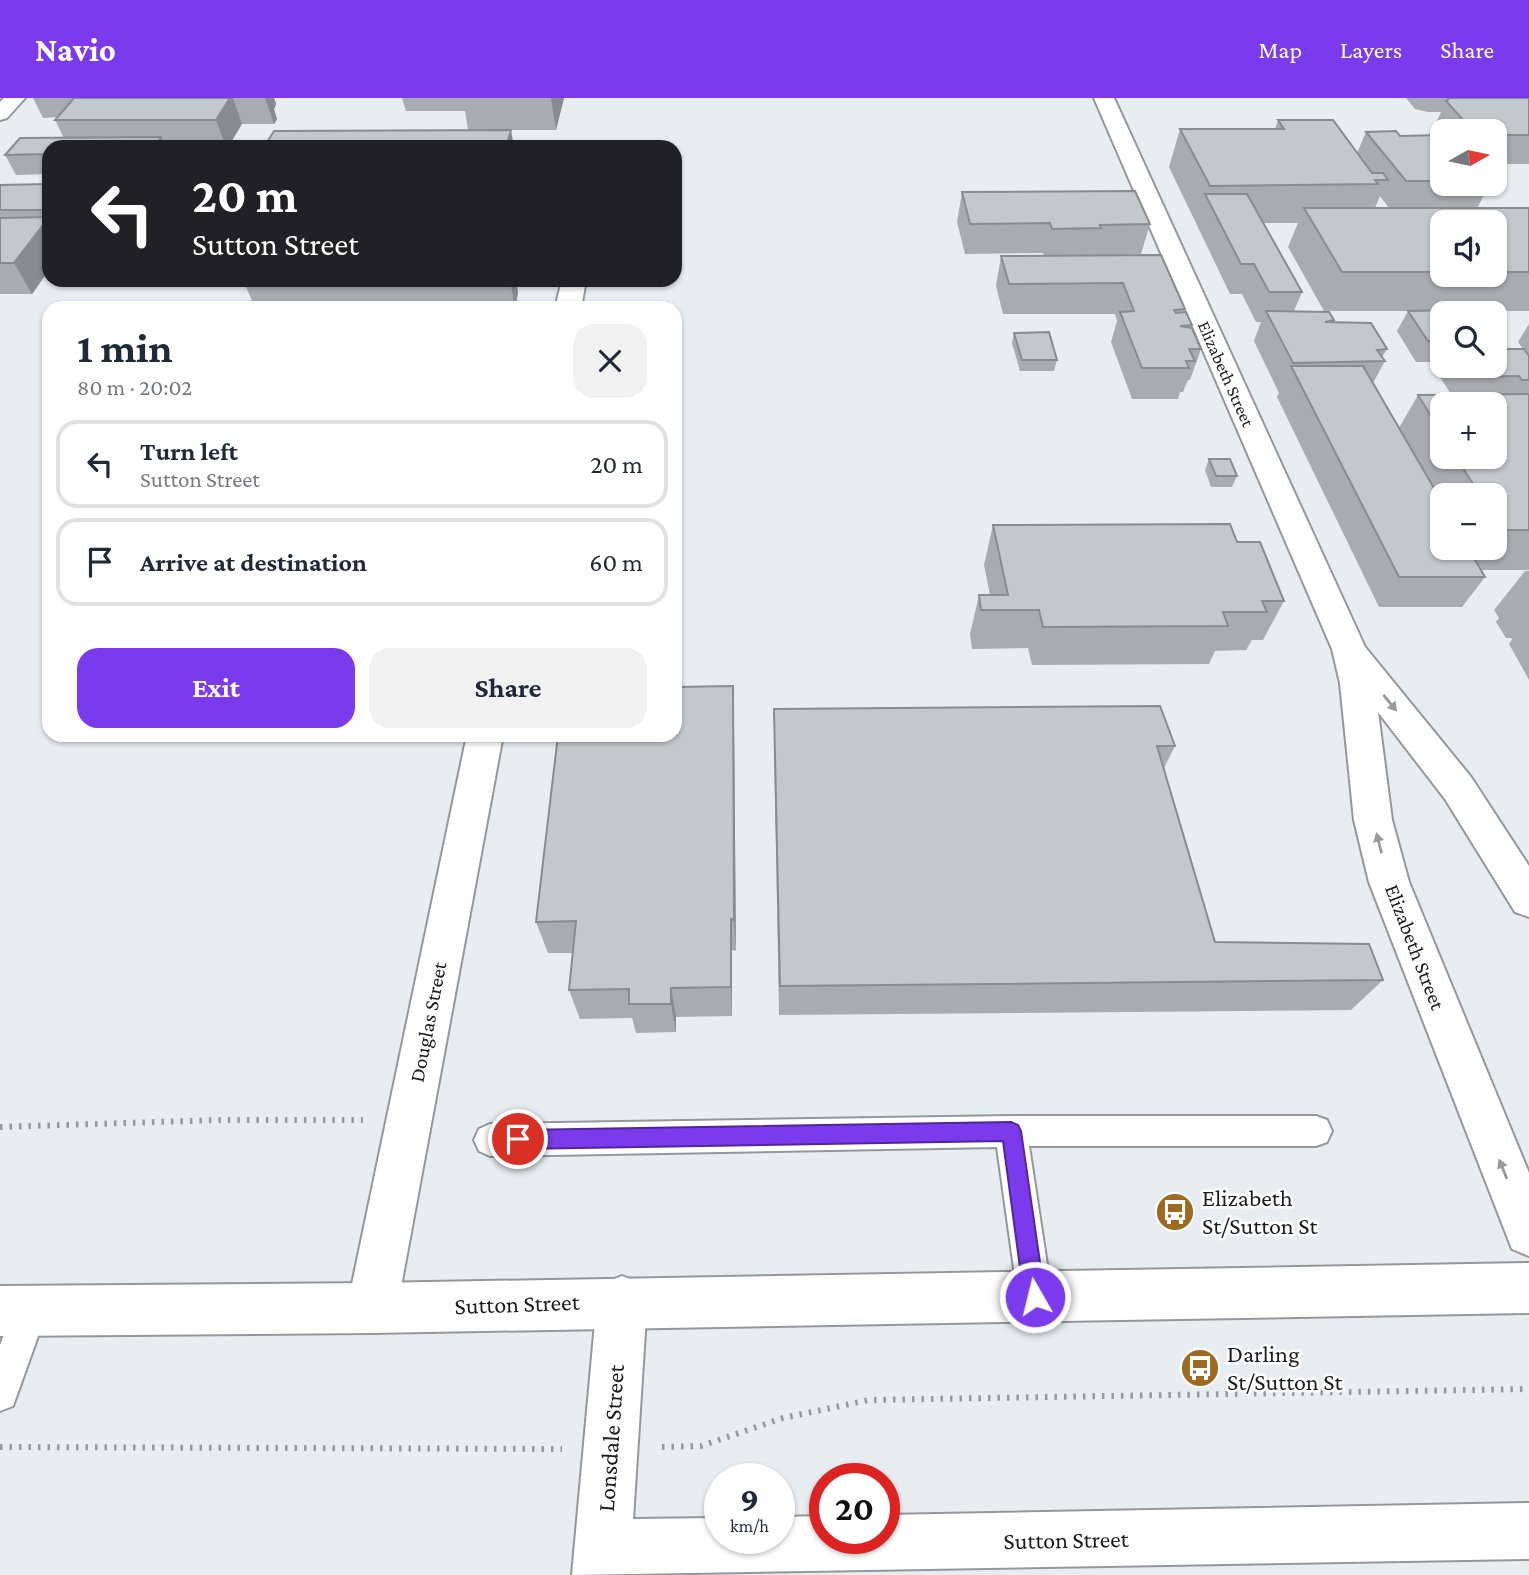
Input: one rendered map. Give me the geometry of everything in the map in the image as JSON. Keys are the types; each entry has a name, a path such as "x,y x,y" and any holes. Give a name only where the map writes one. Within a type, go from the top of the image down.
{"street":[{"path":"0,114 15,98"},
{"name":"Elizabeth Street","path":"1104,98 1349,649 1357,683 1373,820 1389,882 1529,1233"},
{"name":"Elizabeth Street","path":"1349,649 1458,788 1529,900"},
{"name":"Douglas Street","path":"372,1308 484,742"},
{"name":"Sutton Street","path":"15,1311 372,1308 622,1301 1529,1288"},
{"name":"Lonsdale Street","path":"602,1562 622,1301"},
{"name":"Sutton Street","path":"602,1562 1529,1531"}],"lane":[{"path":"1011,1131 1035,1297"},
{"path":"490,1140 1011,1131 1316,1131"},
{"path":"0,1393 15,1311"}],"path":[{"path":"0,1127 220,1120 409,1120"},
{"path":"0,1447 701,1446 783,1418 869,1400 1529,1389"}],"building":[{"path":"74,98 230,98 216,120 55,120"},
{"path":"1450,98 1529,98 1529,135 1507,135 1507,119 1462,119 1446,101"},
{"path":"1278,120 1333,120 1372,173 1383,173 1388,180 1375,180 1378,184 1210,186 1180,129 1284,129"},
{"path":"511,130 508,140 268,140 274,131"},
{"path":"1396,131 1400,136 1430,135 1430,181 1406,181 1366,132"},
{"path":"161,137 159,140 42,140 42,154 5,155 20,138"},
{"path":"42,184 42,210 0,210 0,185"},
{"path":"1135,191 1150,224 1052,229 1050,223 970,224 962,192"},
{"path":"1205,194 1247,194 1302,292 1269,292 1254,264 1241,264"},
{"path":"1304,208 1529,208 1529,272 1507,272 1507,210 1430,210 1430,272 1342,272"},
{"path":"42,217 42,226 14,263 0,263 0,218"},
{"path":"1161,255 1185,309 1174,310 1176,313 1186,312 1192,325 1180,326 1192,328 1201,349 1189,349 1195,361 1186,361 1189,368 1142,368 1120,312 1134,311 1123,283 1009,284 1001,256"},
{"path":"1266,311 1329,312 1334,320 1325,322 1371,323 1387,349 1377,350 1385,361 1293,363"},
{"path":"1408,311 1430,311 1430,341 1428,341"},
{"path":"1049,332 1057,360 1022,360 1014,333"},
{"path":"1507,349 1524,349 1529,356 1529,380 1522,380 1519,376 1507,376"},
{"path":"1291,366 1363,366 1431,483 1430,560 1475,560 1485,577 1399,577"},
{"path":"1507,394 1529,394 1529,530 1507,530 1507,483 1472,483 1464,469 1507,469"},
{"path":"1418,395 1430,395 1430,414"},
{"path":"1209,459 1230,459 1237,476 1216,476"},
{"path":"1230,524 1237,542 1260,542 1284,601 1262,601 1267,612 1223,612 1228,626 1043,627 1039,610 981,610 979,595 1008,595 993,525"},
{"path":"733,686 734,920 731,919 731,987 671,988 671,1004 629,1004 629,989 569,990 576,921 536,922 557,742 682,742 682,687"},
{"path":"1160,706 1175,746 1157,746 1215,942 1369,944 1383,980 780,986 774,709"}],"place":[{"name":"Elizabeth St/Sutton St","path":"1175,1212"},
{"name":"Darling St/Sutton St","path":"1200,1368"}],"route":[{"path":"518,1139 1011,1131 1035,1297"}]}
